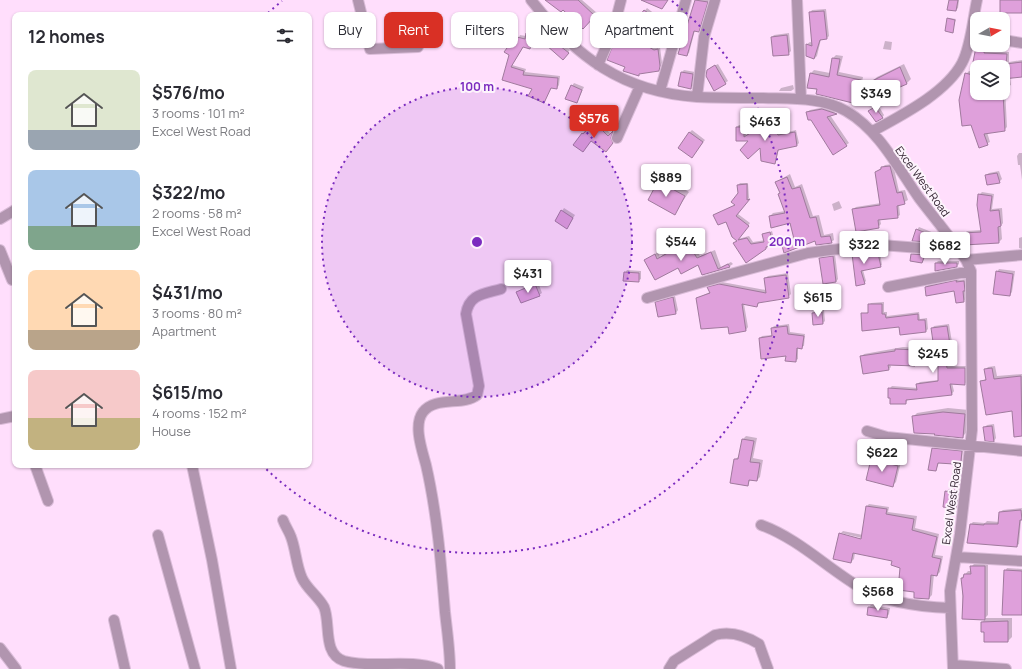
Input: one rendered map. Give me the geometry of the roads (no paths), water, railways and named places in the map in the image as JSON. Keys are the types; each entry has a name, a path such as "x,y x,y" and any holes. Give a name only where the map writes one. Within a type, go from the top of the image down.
{"street":[{"path":"358,0 370,50 402,48"},
{"name":"Excel West Road","path":"531,0 542,14 578,52 622,79 640,86 697,97 801,99 833,105 846,111 873,131 928,210 966,260 971,271 973,386 971,446 956,557 951,578 950,608 953,667"},
{"path":"598,65 613,31 621,0"},
{"path":"660,91 686,0"},
{"path":"697,97 704,37 716,0"},
{"path":"797,0 801,99"},
{"path":"976,12 977,0"},
{"path":"1010,41 1022,42"},
{"path":"873,131 915,108 941,87 963,62 970,44"},
{"path":"617,138 640,86"},
{"path":"0,218 12,212"},
{"path":"647,298 808,253 881,245 960,252"},
{"path":"0,250 12,280"},
{"path":"966,260 1022,255"},
{"path":"888,287 971,271"},
{"path":"450,669 433,495 420,442 419,425 423,412 430,407 470,399 477,395 479,386 466,314 467,306 472,299 500,289"},
{"path":"0,419 12,417"},
{"path":"867,431 887,436 1022,451"},
{"path":"36,468 48,501"},
{"path":"193,468 212,560 231,669"},
{"path":"283,520 291,536 302,578 324,607 329,641 337,656 344,661 358,663 415,664 438,669"},
{"path":"761,525 785,535 874,595 913,604 950,608"},
{"path":"158,536 195,669"},
{"path":"956,557 1022,561"},
{"path":"114,620 125,669"},
{"path":"669,669 674,661 715,636 722,634 742,636 759,644 768,669"},
{"path":"0,648 16,669"},
{"path":"953,667 1006,669"}]}
